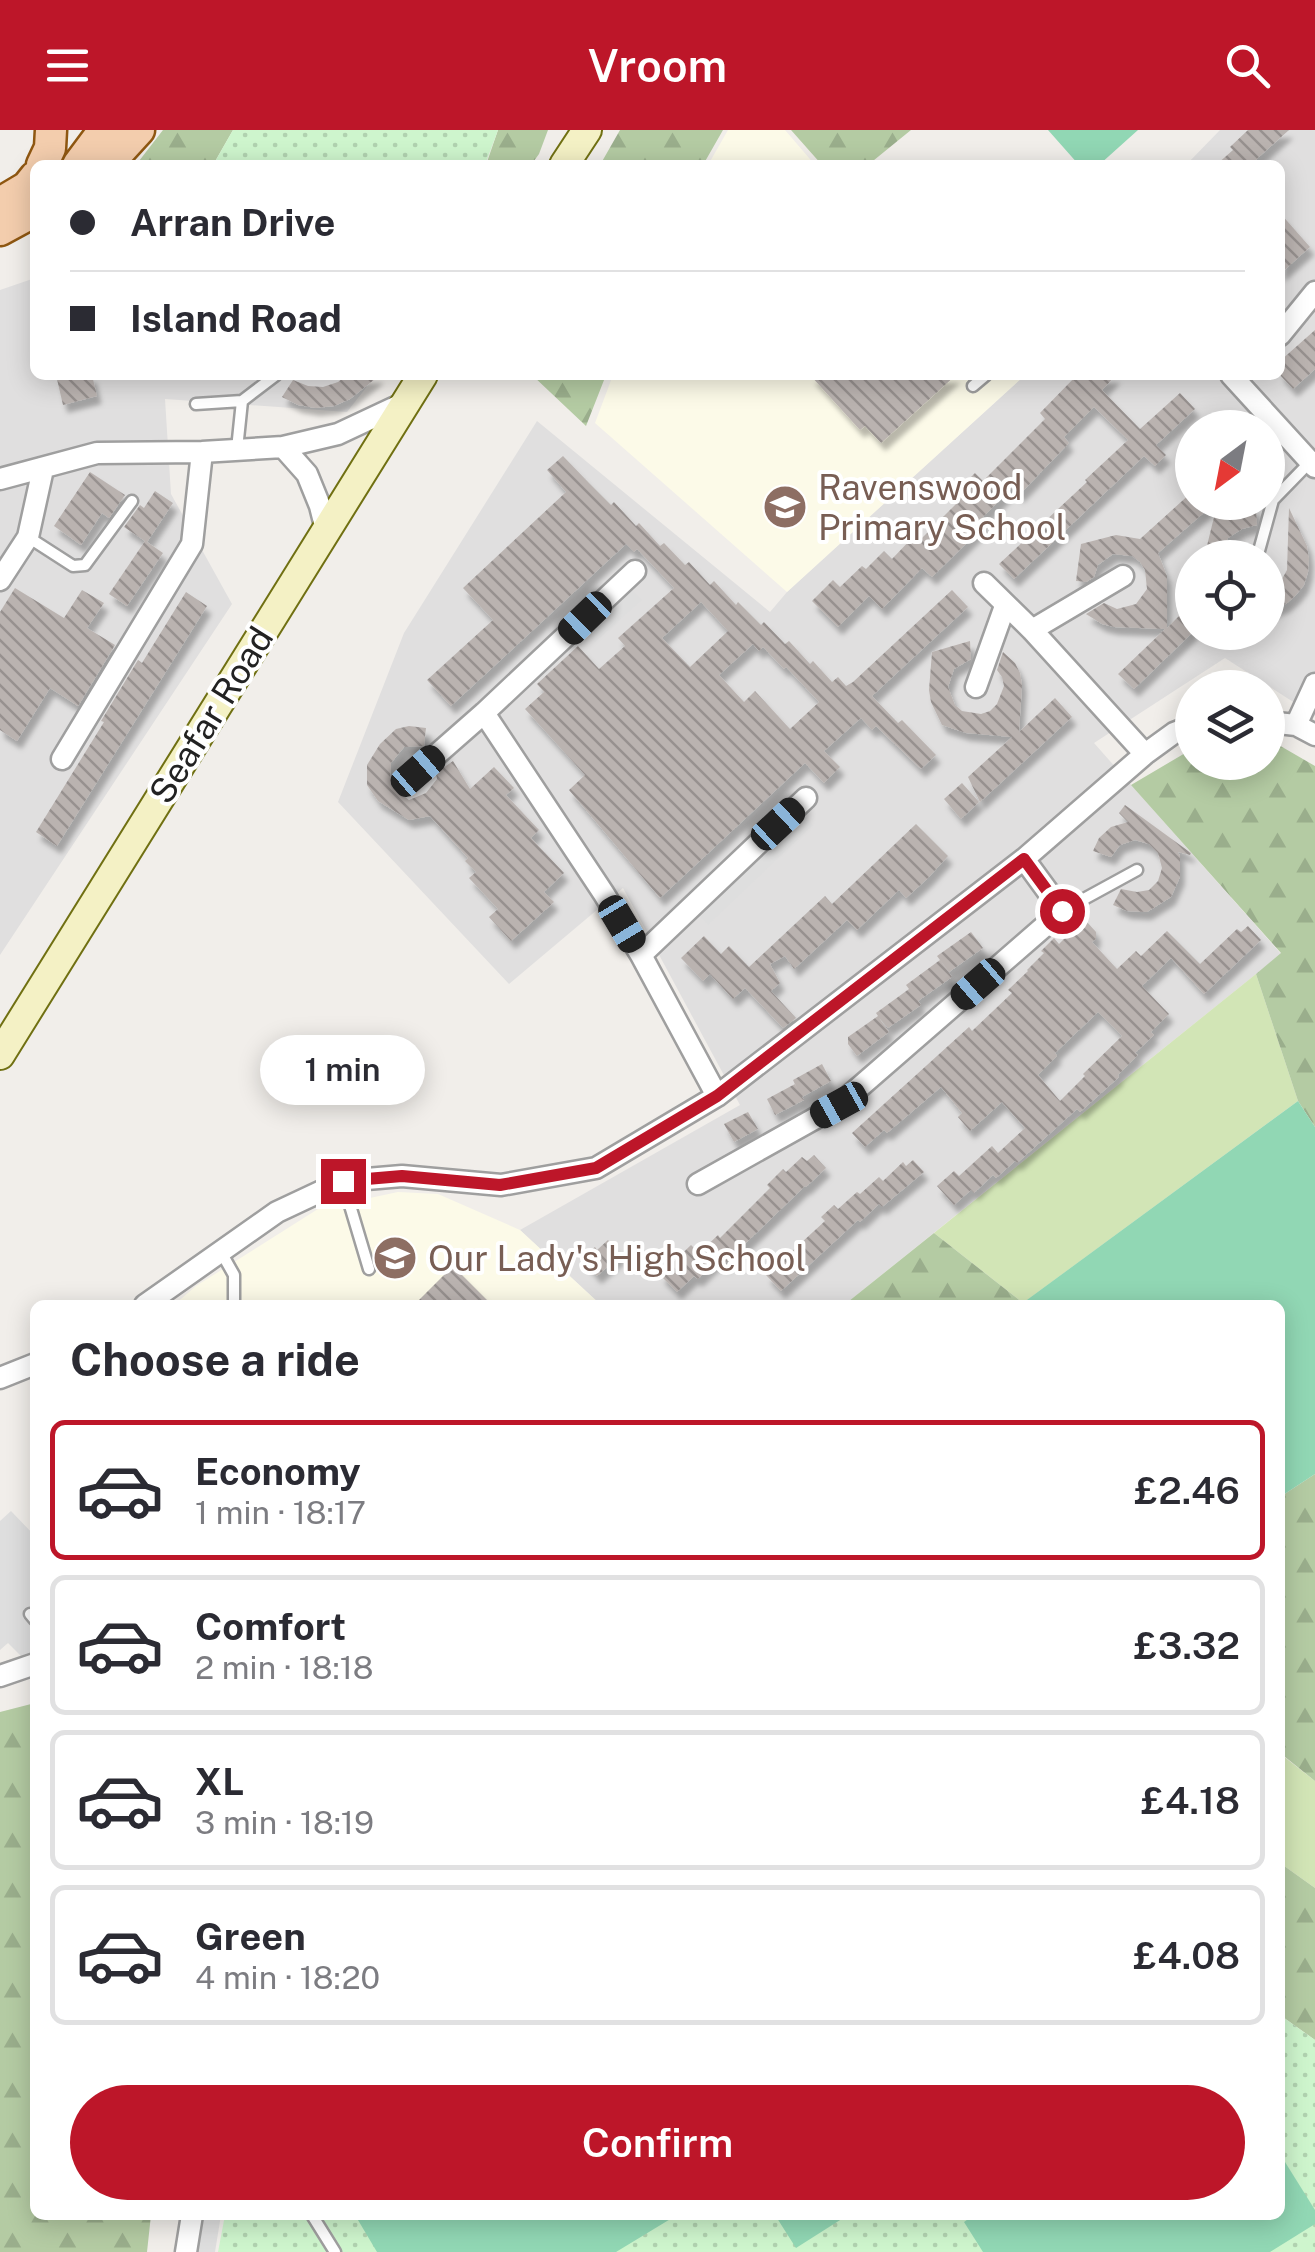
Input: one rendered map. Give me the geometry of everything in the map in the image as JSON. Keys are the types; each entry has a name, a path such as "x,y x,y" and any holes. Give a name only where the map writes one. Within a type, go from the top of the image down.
{"main road":[{"path":"44,160 51,130"},
{"path":"82,160 104,130"},
{"path":"112,160 139,130"},
{"path":"0,203 30,184"},
{"path":"0,230 30,214"}],"street":[{"path":"567,160 584,130"},
{"path":"1285,329 1315,292"},
{"name":"Seafar Road","path":"0,1055 419,380"},
{"path":"1242,380 1312,464"},
{"path":"0,479 97,453 283,447 338,434 404,402"},
{"path":"283,447 307,474 326,530"},
{"path":"62,759 192,544 202,452"},
{"path":"0,580 28,537 44,469"},
{"path":"418,771 635,571"},
{"path":"1032,630 1122,576"},
{"path":"984,583 1144,754"},
{"path":"976,687 1005,606"},
{"path":"1306,730 1315,684"},
{"path":"484,713 604,894 717,1096"},
{"path":"151,1300 277,1212 343,1181 402,1176 500,1185 596,1168 717,1096 1024,859 1144,754 1175,733"},
{"path":"641,955 806,798"},
{"path":"698,1184 839,1105 1062,911 1024,859"},
{"path":"0,1378 30,1366"},
{"path":"0,1676 30,1666"},
{"path":"186,2252 191,2220"}],"lane":[{"path":"196,404 242,401 269,380"},
{"path":"973,386 980,380"},
{"path":"237,450 242,401"},
{"path":"1261,540 1273,500 1312,464"},
{"path":"28,537 73,566 85,565 132,500"},
{"path":"1062,911 1137,870"},
{"path":"343,1181 370,1269"},
{"path":"221,1252 234,1276 234,1300"},
{"path":"315,2220 335,2252"}],"shaded area":[{"path":"728,130 785,130 811,160 711,160"},
{"path":"1220,130 1315,130 1315,716 1285,697 1285,670 1244,670 1225,658 1207,670 1175,670 1175,690 1094,743 1281,954 850,1300 596,1300 520,1230 740,1105 623,888 509,984 338,802 404,633 537,421 770,612 787,592 1020,380 1285,380 1285,160 1191,160"},
{"path":"30,280 30,380 372,380 347,412 165,399 171,494 232,604 0,955 0,290"},
{"name":"Ravenswood Primary School","path":"611,380 1020,380 787,592 595,423"},
{"path":"631,589 642,600 595,642 585,631"},
{"path":"801,813 813,825 708,925 697,913"},
{"name":"Our Lady's High School","path":"398,1192 438,1194 520,1230 596,1300 180,1300 318,1209"},
{"path":"11,1511 30,1531 30,1654 24,1659 8,1643 0,1650 0,1521"},
{"path":"191,2220 220,2220 215,2252 186,2252"}],"green space":[{"path":"163,130 233,130 216,160 140,160"},
{"path":"233,130 498,130 487,160 216,160"},
{"path":"498,130 548,130 535,160 488,160"},
{"path":"620,130 723,130 706,160 603,160"},
{"path":"791,130 911,130 874,160 818,160"},
{"path":"1048,130 1138,130 1105,160 1075,160"},
{"path":"537,380 604,380 586,426"},
{"path":"1285,749 1315,766 1315,1127 1298,1101 1256,974 1281,953 1131,785 1175,759 1175,780 1285,780"},
{"path":"1256,974 1298,1101 1027,1300 1019,1300 934,1233"},
{"path":"1298,1101 1315,1127 1315,1474 1285,1494 1285,1300 1027,1300"},
{"path":"934,1233 1019,1300 850,1300"},
{"path":"1315,1474 1315,1781 1285,1757 1285,1494"},
{"path":"30,1704 30,2220 150,2220 147,2252 0,2252 0,1712"},
{"path":"1285,1758 1315,1781 1315,1888 1285,1867"},
{"path":"1285,1867 1315,1888 1315,2040 1285,2019"},
{"path":"1285,2019 1315,2040 1315,2252 218,2252 224,2220 1285,2220"},
{"path":"1285,2162 1315,2210 1315,2224 1270,2252 983,2252 964,2222 1285,2220"},
{"path":"358,2220 669,2220 616,2252 377,2252"},
{"path":"778,2220 840,2220 796,2248"}],"building":[{"path":"1248,130 1289,130 1256,160 1222,160 1233,150 1230,147"},
{"path":"1285,219 1310,247 1285,270"},
{"path":"1315,330 1315,369 1293,389 1285,380 1285,357"},
{"path":"57,380 93,380 97,396 63,405"},
{"path":"293,380 323,387 374,380 334,406 298,405 282,397"},
{"path":"815,380 950,380 881,443 865,426 860,430"},
{"path":"1072,380 1111,380 1102,390 1140,429 1180,393 1195,409 1175,410 1175,427 1156,445 1166,455 1155,466 1144,456 1014,579 999,564 1128,440 1094,407 1064,437 1069,443 1019,495 1012,488 980,520 985,525 932,577 922,568 882,609 869,596 838,627 812,601 833,580 840,587 884,551 892,559 914,536 919,541 960,500 954,494 975,473 983,481 1045,419 1040,413"},
{"path":"563,456 611,505 614,502 636,526 639,523 685,565 689,562 710,585 714,581 736,605 738,602 761,625 764,622 785,644 789,641 832,682 838,677 846,686 853,682 952,590 968,607 872,696 936,755 921,769 876,726 872,730 861,718 824,751 840,767 824,783 805,763 660,898 569,790 585,775 525,709 544,692 537,684 578,646 599,669 625,646 618,638 674,588 637,549 634,552 626,544 451,706 427,680 493,620 463,588 566,492 547,470","holes":["701,602 728,631 690,667 662,638","753,644 759,651 763,647 786,667 819,702 790,729 755,691 744,702 719,675"]},
{"path":"90,472 125,495 109,518 102,513 81,545 54,526"},
{"path":"155,491 173,503 147,542 163,553 127,606 109,594 145,541 124,527"},
{"path":"1175,507 1175,520 1196,520 1158,553 1167,576 1167,628 1175,620 1175,649 1134,689 1118,674 1165,629 1114,627 1086,614 1104,603 1117,609 1136,604 1147,589 1145,570 1132,556 1113,554 1098,565 1094,577 1086,582 1076,581 1081,544 1116,535 1140,539"},
{"path":"1289,508 1309,559 1304,585 1285,604"},
{"path":"1213,520 1257,520 1257,525 1242,529 1227,540 1208,540"},
{"path":"15,588 64,618 82,590 104,603 87,628 115,645 78,706 50,688 17,741 0,730 0,612"},
{"path":"186,592 207,606 57,846 36,832 138,660 142,663"},
{"path":"970,641 971,659 954,669 948,687 955,705 962,711 981,714 997,704 1004,686 997,670 1003,652 1020,673 1019,732 1055,698 1072,717 980,802 968,777 1012,737 966,733 942,725 929,690 932,652"},
{"path":"426,728 424,746 404,747 391,763 390,777 396,790 409,800 426,793 437,779 436,773 453,761 470,789 494,767 514,788 506,795 539,830 531,838 564,873 544,892 554,902 511,941 489,917 498,909 469,878 476,872 465,861 468,858 430,816 409,820 378,801 367,785 367,765 380,744 396,729"},
{"path":"962,783 979,802 961,819 944,799"},
{"path":"1125,805 1191,853 1178,852 1180,877 1171,897 1147,912 1127,911 1113,905 1121,889 1149,890 1158,881 1162,868 1158,853 1149,844 1135,840 1120,845 1111,857 1093,851 1111,827 1128,822 1119,813"},
{"path":"916,824 948,856 928,878 906,898 899,890 857,930 847,920 794,969 785,956 770,964 780,983 771,991 796,1018 783,1028 745,988 733,999 710,974 703,981 681,958 704,936 721,954 729,946 749,967 825,896 832,904"},
{"path":"1087,922 1096,932 1092,942 1117,969 1136,951 1141,956 1167,931 1200,964 1237,929 1241,932 1248,926 1261,940 1204,994 1171,958 1142,986 1169,1014 1119,1077 1017,1163 996,1178 993,1175 954,1205 937,1186 954,1171 959,1176 992,1146 998,1153 1025,1128 1002,1102 970,1131 958,1117 962,1113 941,1087 865,1147 852,1133 1012,993 1008,990 1054,938 1059,944 1079,924 1082,928","holes":["1098,1012 1122,1036 1060,1101 1038,1075"]},
{"path":"971,932 983,948 949,972 937,956"},
{"path":"940,960 952,977 918,1001 906,985"},
{"path":"909,989 921,1005 888,1028 879,1018 889,1032 857,1056 848,1037"},
{"path":"822,1064 831,1081 775,1115 767,1099 795,1084 793,1080"},
{"path":"748,1112 758,1129 734,1142 724,1124"},
{"path":"814,1155 826,1168 723,1265 718,1260 677,1292 660,1275 691,1245 699,1253 718,1235 720,1238 770,1188 767,1185 783,1169 786,1172 802,1157 807,1161"},
{"path":"913,1160 924,1172 882,1207 879,1204 858,1220 781,1291 766,1275 825,1221 821,1217 834,1205 838,1209 879,1177 883,1181 903,1162 906,1166"},
{"path":"608,1240 621,1255 597,1276 582,1258"},
{"path":"453,1266 487,1300 419,1300"}],"place":[{"name":"Ravenswood Primary School","path":"785,507"},
{"name":"Our Lady's High School","path":"395,1258"}],"route":[{"path":"343,1181 402,1176 500,1185 596,1168 717,1096 1024,859 1062,911"}]}
